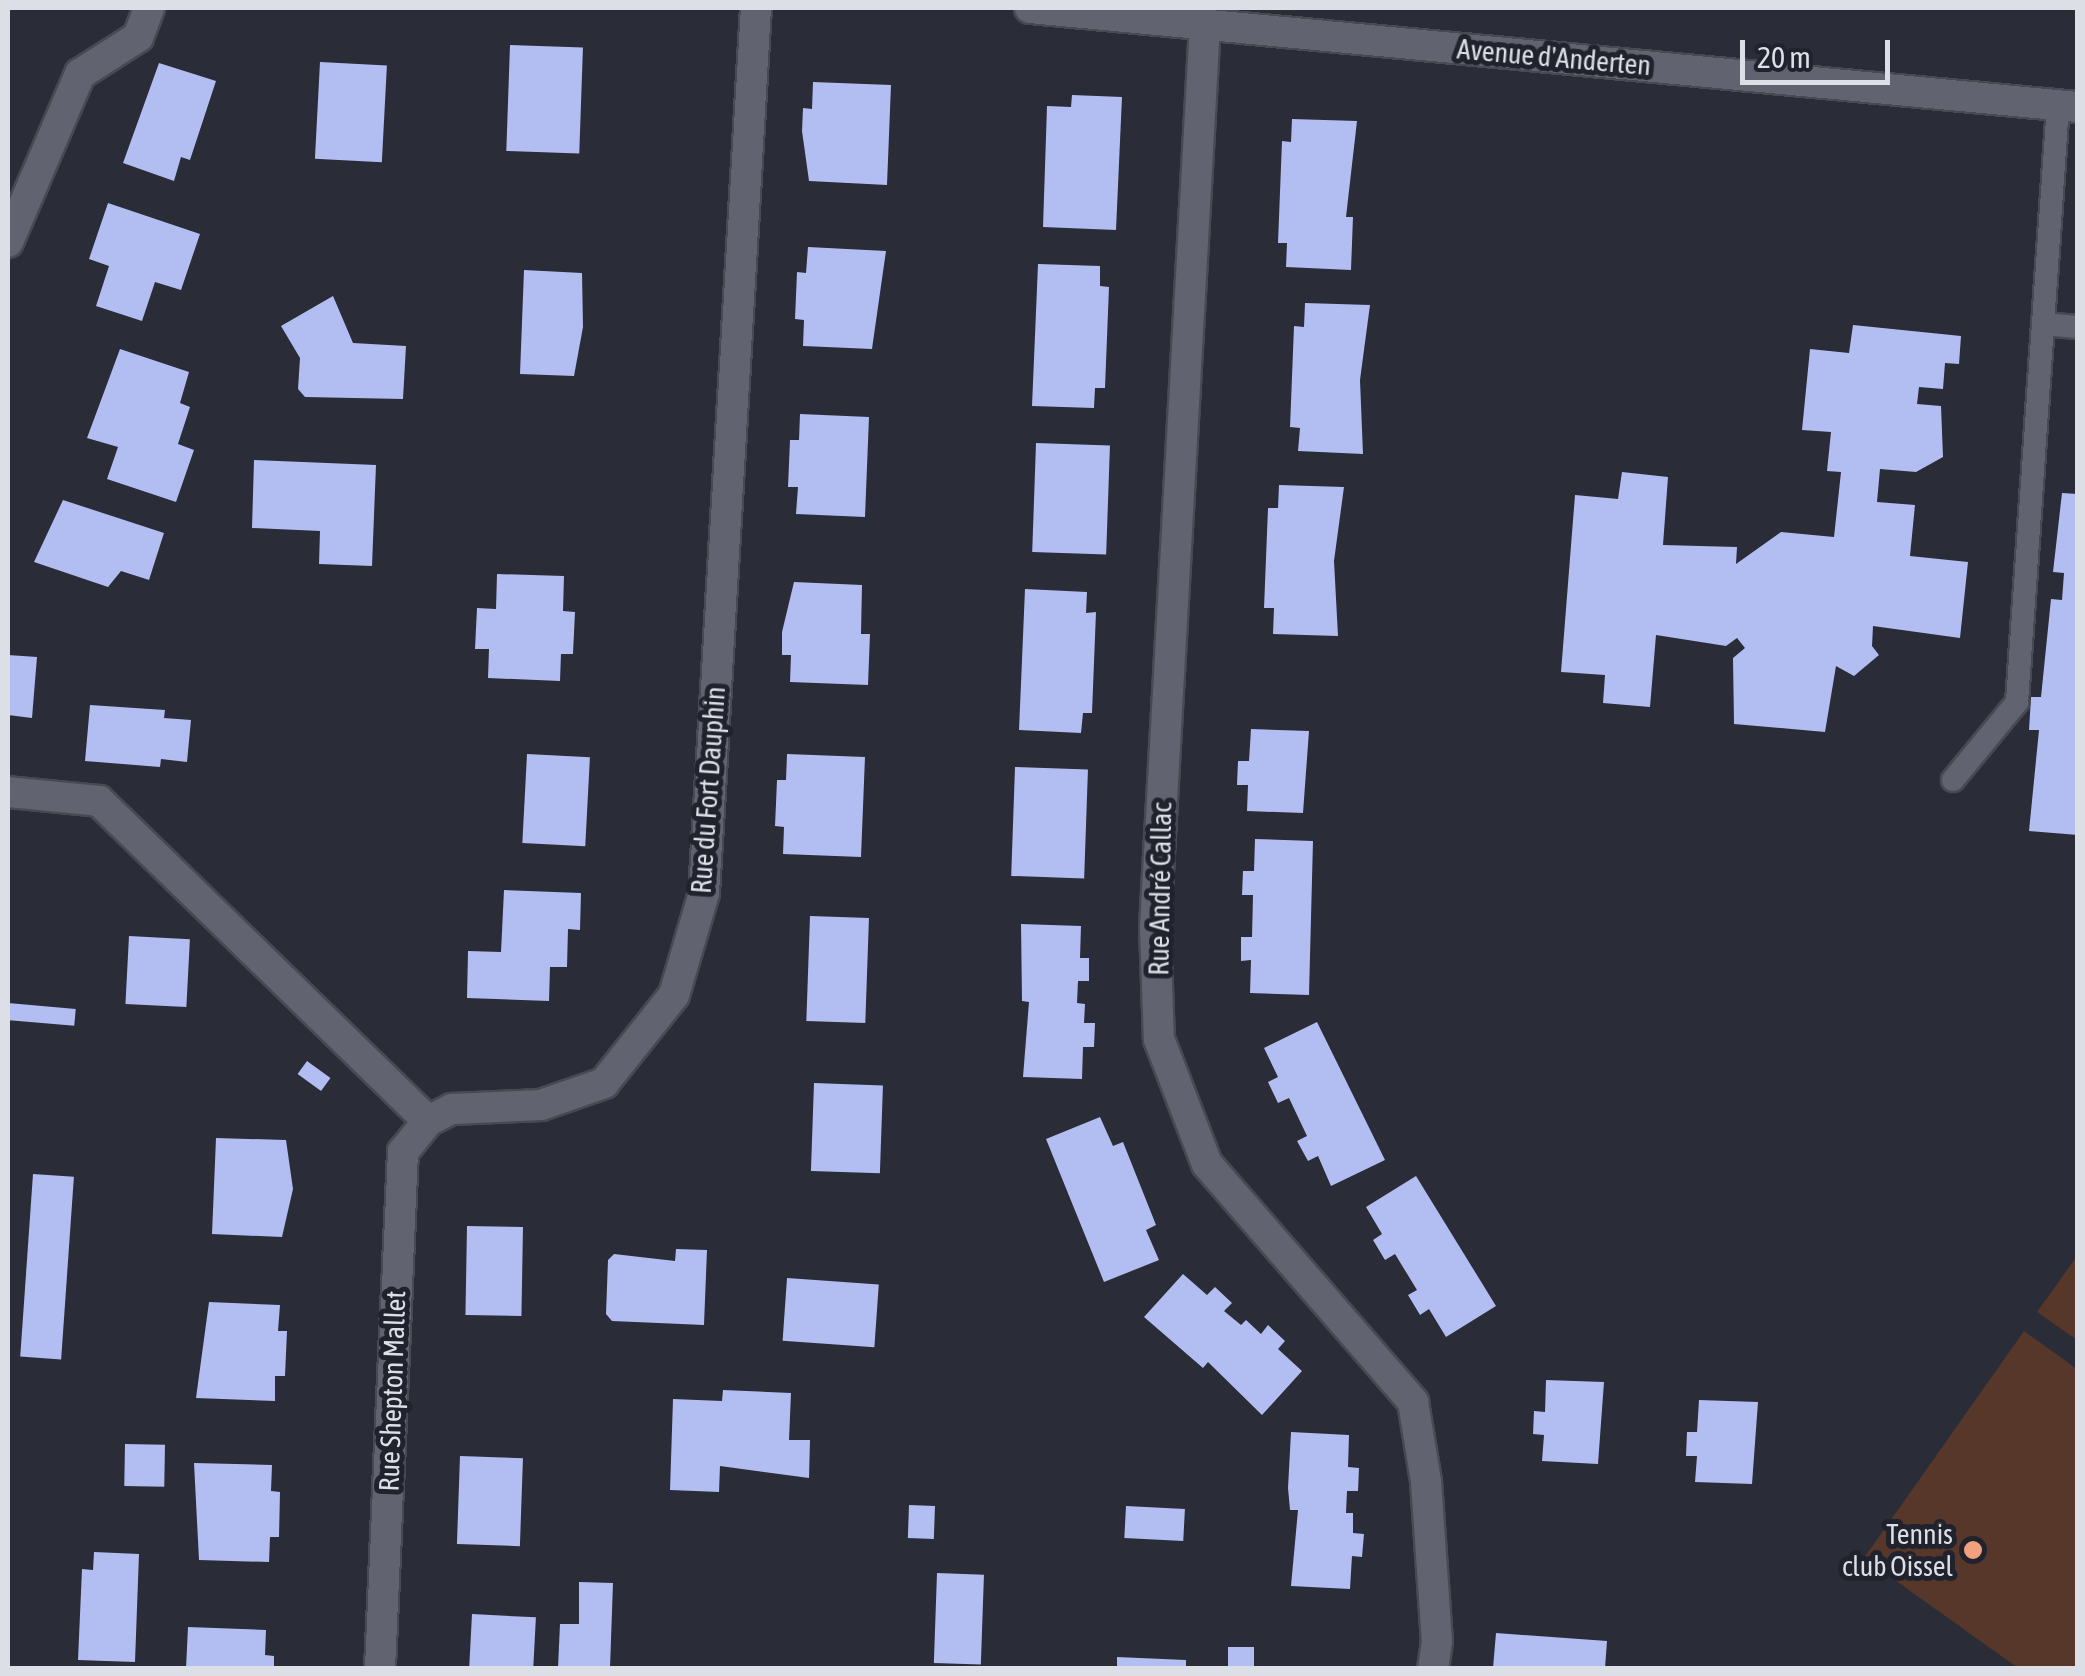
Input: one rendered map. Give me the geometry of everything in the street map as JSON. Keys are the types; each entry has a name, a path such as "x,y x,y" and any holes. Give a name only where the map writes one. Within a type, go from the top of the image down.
{"street":[{"path":"8,242 80,74 138,37 148,8"},
{"name":"Rue du Fort Dauphin","path":"428,1121 452,1109 541,1105 604,1083 674,995 704,893 756,8"},
{"name":"Avenue d'Anderten","path":"1030,8 2068,106"},
{"name":"Rue André Callac","path":"1205,24 1155,926 1159,1039 1207,1164 1278,1238 1413,1402 1426,1481 1437,1641 1433,1668"},
{"path":"8,792 99,802 428,1121"},
{"name":"Rue Shepton Mallet","path":"380,1668 403,1152 428,1121"}],"lane":[{"path":"1953,780 2017,702 2044,324 2068,106"},
{"path":"2044,324 2078,327"}],"shaded area":[{"path":"2077,1256 2077,1340 2037,1312"},
{"name":"Tennis club Oissel","path":"2024,1331 2077,1369 2077,1668 2018,1668 1864,1558"}],"building":[{"path":"510,45 583,48 579,153 506,151"},
{"path":"320,62 387,66 382,162 315,159"},
{"path":"159,63 216,81 190,160 181,157 174,181 123,163"},
{"path":"813,82 891,85 887,185 809,181 802,131 803,108 812,109"},
{"path":"1072,95 1122,97 1116,230 1043,227 1047,106 1071,107"},
{"path":"1292,119 1357,121 1346,217 1353,217 1351,270 1286,267 1287,243 1278,243 1282,141 1291,142"},
{"path":"108,203 200,234 181,290 155,282 142,321 96,306 109,266 89,259"},
{"path":"808,247 886,251 872,349 803,346 804,320 795,319 797,272 806,273"},
{"path":"1038,264 1100,266 1100,286 1109,287 1105,388 1095,388 1094,408 1032,406"},
{"path":"524,270 582,273 583,327 574,376 520,374"},
{"path":"333,296 353,343 406,346 403,399 305,397 298,389 300,358 281,326"},
{"path":"1305,303 1370,305 1360,380 1363,454 1298,451 1300,428 1290,427 1294,326 1304,327"},
{"path":"1853,325 1961,336 1959,364 1945,363 1943,389 1919,387 1917,404 1941,406 1943,457 1916,472 1880,469 1877,502 1915,505 1910,556 1968,562 1960,638 1873,626 1872,646 1879,655 1854,676 1836,666 1825,732 1734,724 1733,658 1745,648 1737,638 1726,646 1656,635 1650,707 1603,703 1605,675 1561,672 1575,495 1618,499 1622,472 1668,477 1663,545 1737,547 1736,564 1781,532 1834,537 1841,472 1827,471 1831,432 1802,430 1810,349 1849,353"},
{"path":"120,349 189,372 180,403 190,407 178,444 194,450 176,502 107,479 118,447 87,438"},
{"path":"800,414 869,417 865,517 796,514 798,487 788,487 790,440 799,440"},
{"path":"1036,443 1110,446 1106,555 1032,552"},
{"path":"254,460 376,465 372,566 319,564 320,531 252,528"},
{"path":"1279,485 1344,487 1334,561 1338,636 1273,634 1274,608 1264,608 1268,508 1278,508"},
{"path":"2062,493 2078,494 2078,835 2029,831 2039,730 2029,730 2031,697 2041,697 2051,599 2062,600 2064,573 2053,572"},
{"path":"63,500 164,533 149,580 121,571 108,587 34,562"},
{"path":"497,574 564,576 563,611 575,612 573,654 561,654 560,681 488,678 489,649 475,649 477,608 496,609"},
{"path":"794,582 862,585 861,634 870,634 868,685 790,682 791,655 782,655 782,632"},
{"path":"1025,589 1087,592 1086,613 1096,612 1092,713 1083,713 1081,733 1019,730"},
{"path":"8,655 37,657 32,718 8,715"},
{"path":"90,705 165,710 164,718 191,720 187,762 161,759 160,767 85,761"},
{"path":"1251,729 1309,731 1303,813 1247,811 1248,785 1237,785 1238,761 1249,761"},
{"path":"527,754 590,757 585,846 522,843"},
{"path":"787,754 865,757 861,857 783,854 784,827 775,826 777,780 786,780"},
{"path":"1015,767 1088,770 1084,878 1011,876"},
{"path":"1255,839 1313,841 1309,995 1250,993 1251,960 1241,961 1241,937 1252,937 1253,895 1242,895 1243,871 1254,871"},
{"path":"504,890 581,893 580,930 568,929 567,967 550,967 549,1001 467,998 468,951 501,952"},
{"path":"810,916 869,918 865,1023 806,1021"},
{"path":"1021,924 1081,926 1080,958 1089,958 1089,981 1078,981 1077,1003 1085,1004 1084,1023 1095,1023 1094,1047 1083,1047 1082,1079 1023,1077 1029,1002 1022,1001"},
{"path":"129,936 190,939 186,1007 125,1004"},
{"path":"8,1003 76,1009 74,1026 8,1020"},
{"path":"1317,1022 1385,1160 1331,1186 1318,1156 1308,1161 1297,1141 1307,1136 1289,1098 1278,1103 1268,1082 1278,1077 1264,1048"},
{"path":"307,1061 330,1078 321,1091 298,1074"},
{"path":"814,1083 883,1085 880,1173 811,1171"},
{"path":"1100,1117 1113,1146 1123,1142 1156,1225 1146,1230 1159,1260 1104,1282 1046,1139"},
{"path":"216,1138 286,1140 293,1189 282,1237 212,1234"},
{"path":"33,1174 74,1177 61,1359 20,1357"},
{"path":"1416,1176 1496,1306 1446,1337 1429,1309 1420,1315 1408,1295 1417,1290 1395,1254 1385,1260 1373,1240 1382,1234 1366,1207"},
{"path":"467,1226 523,1227 521,1316 465,1315"},
{"path":"676,1249 707,1250 704,1325 612,1321 606,1314 608,1260 614,1254 675,1261"},
{"path":"1183,1274 1207,1295 1215,1287 1232,1303 1224,1311 1241,1325 1246,1320 1261,1334 1268,1325 1285,1341 1278,1349 1302,1371 1262,1415 1208,1362 1203,1368 1144,1317"},
{"path":"787,1278 879,1284 874,1347 783,1341"},
{"path":"209,1302 280,1305 278,1331 287,1331 285,1376 275,1376 275,1401 196,1398"},
{"path":"1546,1380 1604,1382 1598,1464 1542,1461 1544,1435 1533,1434 1534,1411 1545,1412"},
{"path":"723,1390 791,1393 789,1440 810,1440 809,1478 720,1466 719,1492 670,1490 673,1399 722,1401"},
{"path":"1699,1400 1758,1402 1752,1484 1695,1482 1697,1456 1686,1456 1687,1432 1697,1432"},
{"path":"1291,1432 1349,1435 1348,1467 1359,1468 1358,1491 1347,1491 1346,1513 1353,1513 1353,1533 1364,1534 1362,1557 1352,1556 1350,1589 1291,1586 1298,1510 1290,1510 1288,1488"},
{"path":"125,1444 165,1445 164,1487 124,1486"},
{"path":"460,1456 523,1458 520,1546 457,1544"},
{"path":"194,1463 272,1465 271,1491 280,1492 279,1537 270,1537 269,1562 199,1560"},
{"path":"909,1505 935,1506 934,1539 908,1538"},
{"path":"1126,1506 1185,1509 1183,1541 1124,1538"},
{"path":"94,1552 139,1554 135,1662 78,1660 82,1569 93,1570"},
{"path":"937,1573 984,1575 981,1665 934,1663"},
{"path":"579,1582 613,1583 610,1668 558,1668 560,1624 579,1624"},
{"path":"472,1614 536,1617 533,1668 469,1668"},
{"path":"188,1627 266,1630 265,1655 274,1656 274,1668 186,1668"},
{"path":"1496,1633 1607,1641 1605,1668 1493,1668"},
{"path":"1228,1647 1254,1647 1254,1668 1228,1668"},
{"path":"1117,1657 1186,1660 1186,1668 1117,1668"}],"place":[{"name":"Tennis club Oissel","path":"1973,1550"}]}
